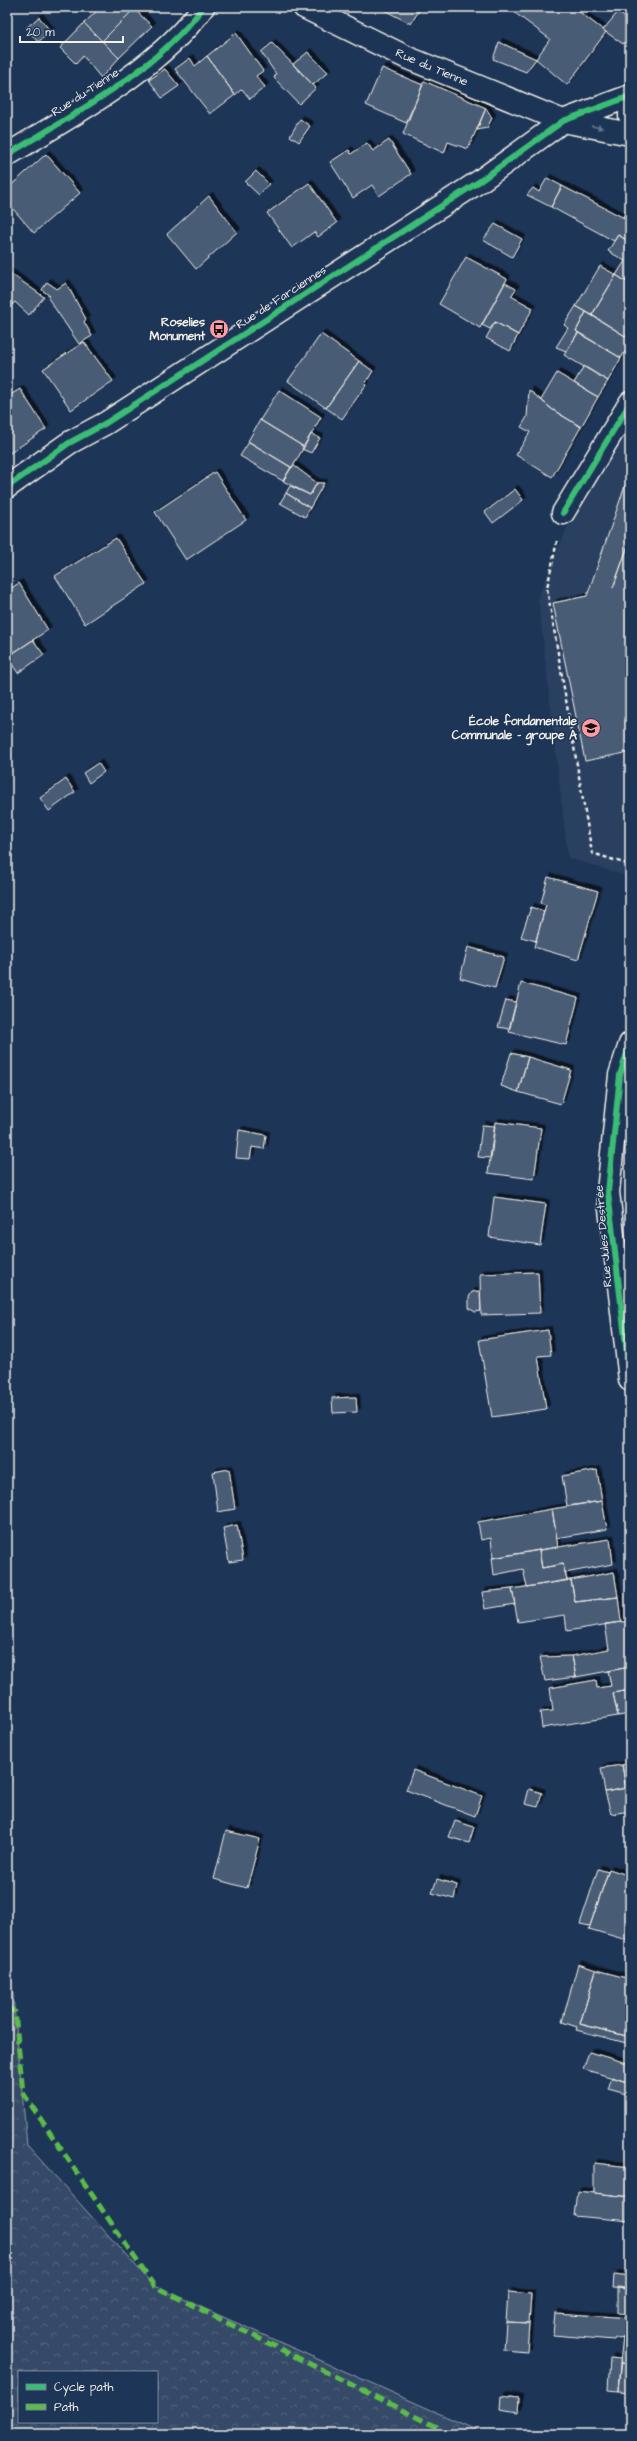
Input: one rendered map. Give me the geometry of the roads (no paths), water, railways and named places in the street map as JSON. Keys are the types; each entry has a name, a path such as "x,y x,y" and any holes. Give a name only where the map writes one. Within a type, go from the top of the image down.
{"street":[{"name":"Rue du Tienne","path":"7,154 114,90 188,29 203,7"},
{"name":"Rue du Tienne","path":"304,7 408,58 563,121 630,134"},
{"name":"Rue de Farciennes","path":"7,486 69,443 106,423 486,177 563,121 630,96"},
{"path":"564,513 630,403"},
{"name":"Rue Jules Destrée","path":"630,1044 620,1075 608,1192 630,1380"}],"place":[{"name":"Roselies Monument","path":"219,329"},
{"name":"École fondamentale Communale - groupe A","path":"591,728"}]}
